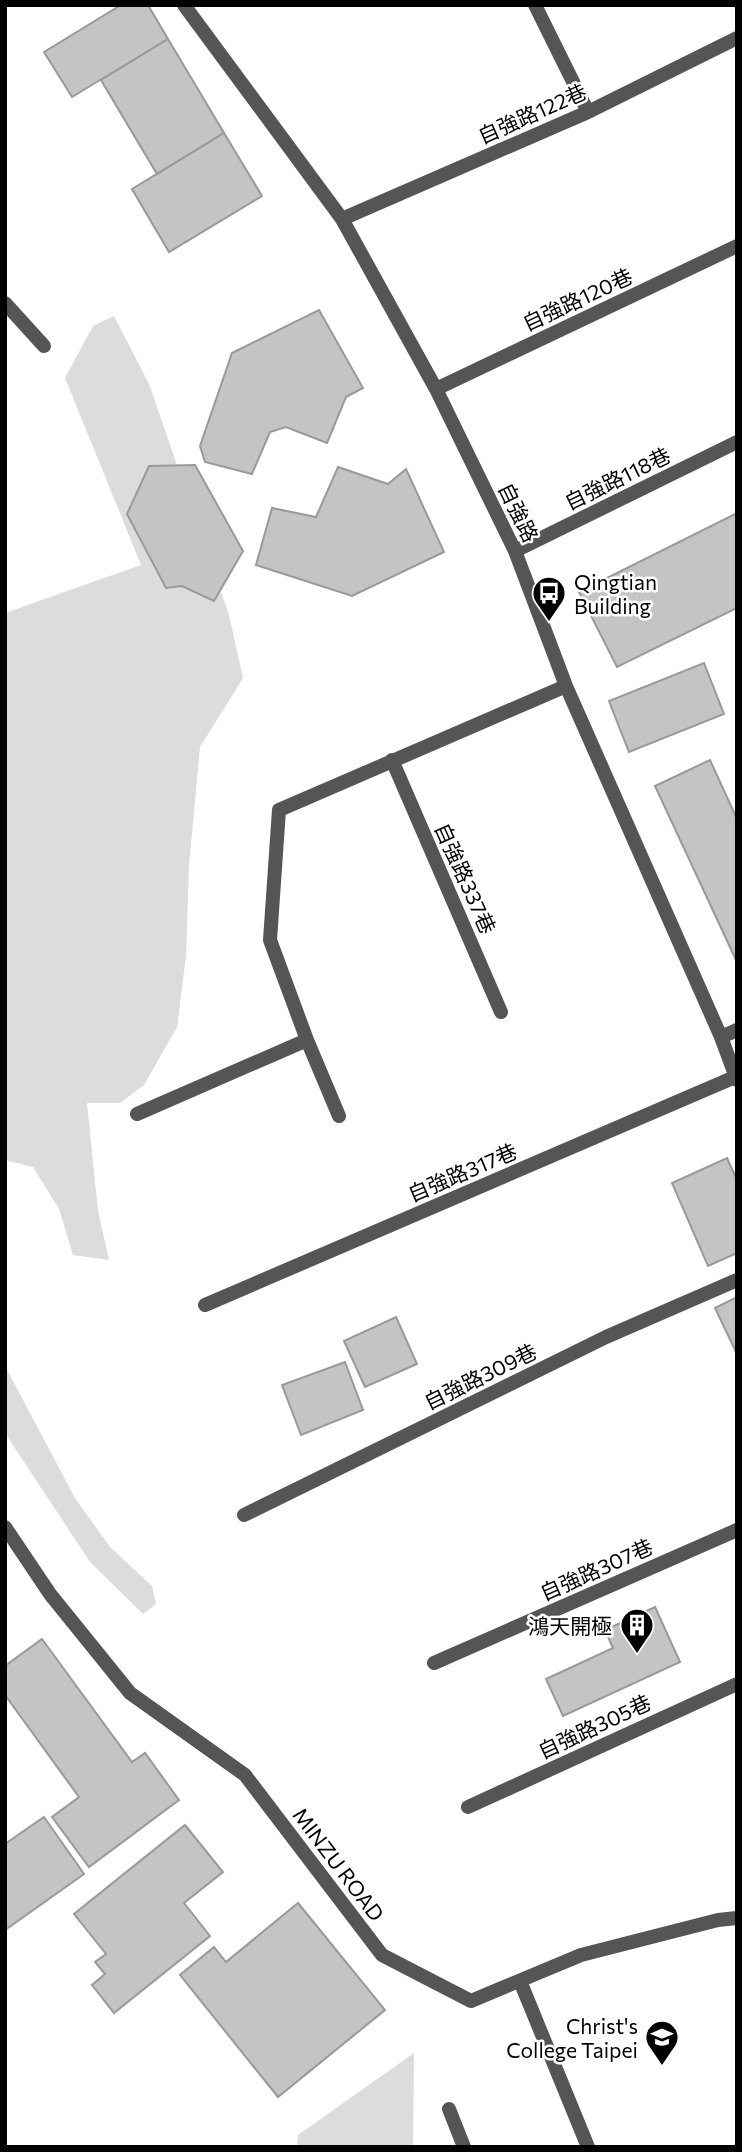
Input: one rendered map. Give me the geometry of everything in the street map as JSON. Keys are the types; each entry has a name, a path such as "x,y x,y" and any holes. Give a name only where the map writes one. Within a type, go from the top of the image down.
{"street":[{"name":"自強路","path":"184,5 342,219 436,389 515,551 566,686 721,1037 736,1079"},
{"path":"536,5 588,112"},
{"name":"自強路122巷","path":"342,219 588,112 737,38"},
{"name":"自強路120巷","path":"436,389 737,246"},
{"path":"5,303 44,346"},
{"name":"自強路118巷","path":"515,551 737,442"},
{"path":"339,1116 270,940 279,810 566,686"},
{"name":"自強路337巷","path":"391,760 501,1012"},
{"path":"721,1037 737,1030"},
{"path":"137,1114 307,1040"},
{"name":"自強路317巷","path":"205,1305 736,1079"},
{"name":"自強路309巷","path":"244,1515 606,1337 737,1280"},
{"name":"MINZU ROAD","path":"5,1527 50,1594 130,1693 245,1775 382,1955 471,2001 581,1955 718,1920 737,1918"},
{"name":"自強路307巷","path":"434,1663 737,1530"},
{"name":"自強路305巷","path":"468,1807 737,1684"},
{"path":"520,1981 589,2147"},
{"path":"449,2109 464,2147"}],"shaded area":[{"path":"114,316 149,384 229,615 243,678 200,747 189,866 186,956 177,1027 144,1085 120,1103 87,1103 98,1211 109,1260 73,1255 59,1209 33,1167 5,1160 5,613 141,565 65,378 93,326"},
{"path":"5,1366 75,1498 110,1547 152,1586 156,1604 143,1614 90,1562 5,1433"},
{"path":"414,2053 413,2147 297,2147 298,2135"}],"building":[{"path":"121,5 148,5 168,39 72,97 44,52"},
{"path":"168,39 224,133 157,174 101,80"},
{"path":"224,133 262,196 169,252 132,189"},
{"path":"319,310 363,388 346,397 327,443 286,427 270,432 252,474 205,462 200,446 232,353"},
{"path":"195,465 243,551 214,601 182,586 166,588 127,514 149,466"},
{"path":"338,467 388,484 406,469 444,552 352,596 256,565 272,508 316,517"},
{"path":"737,513 737,608 617,667 579,592"},
{"path":"704,663 724,714 629,752 609,701"},
{"path":"710,760 737,819 736,960 655,786"},
{"path":"727,1158 737,1180 737,1253 708,1266 672,1183"},
{"path":"737,1297 737,1354 715,1308"},
{"path":"396,1317 417,1364 365,1387 344,1341"},
{"path":"345,1362 363,1410 301,1435 282,1385"},
{"name":"鴻天開極","path":"655,1607 680,1662 563,1716 546,1679 613,1648 605,1630"},
{"path":"42,1639 132,1762 145,1753 179,1800 89,1867 52,1817 79,1797 5,1695 5,1666"},
{"path":"44,1817 84,1874 5,1930 5,1844"},
{"path":"185,1825 223,1872 184,1903 210,1936 114,2013 92,1985 105,1974 95,1962 106,1954 74,1914"},
{"path":"298,1903 385,2010 278,2097 180,1975 214,1947 226,1962"}],"place":[{"name":"Qingtian Building","path":"549,623"},
{"name":"鴻天開極","path":"637,1655"},
{"name":"Christ's College Taipei","path":"662,2067"}]}
